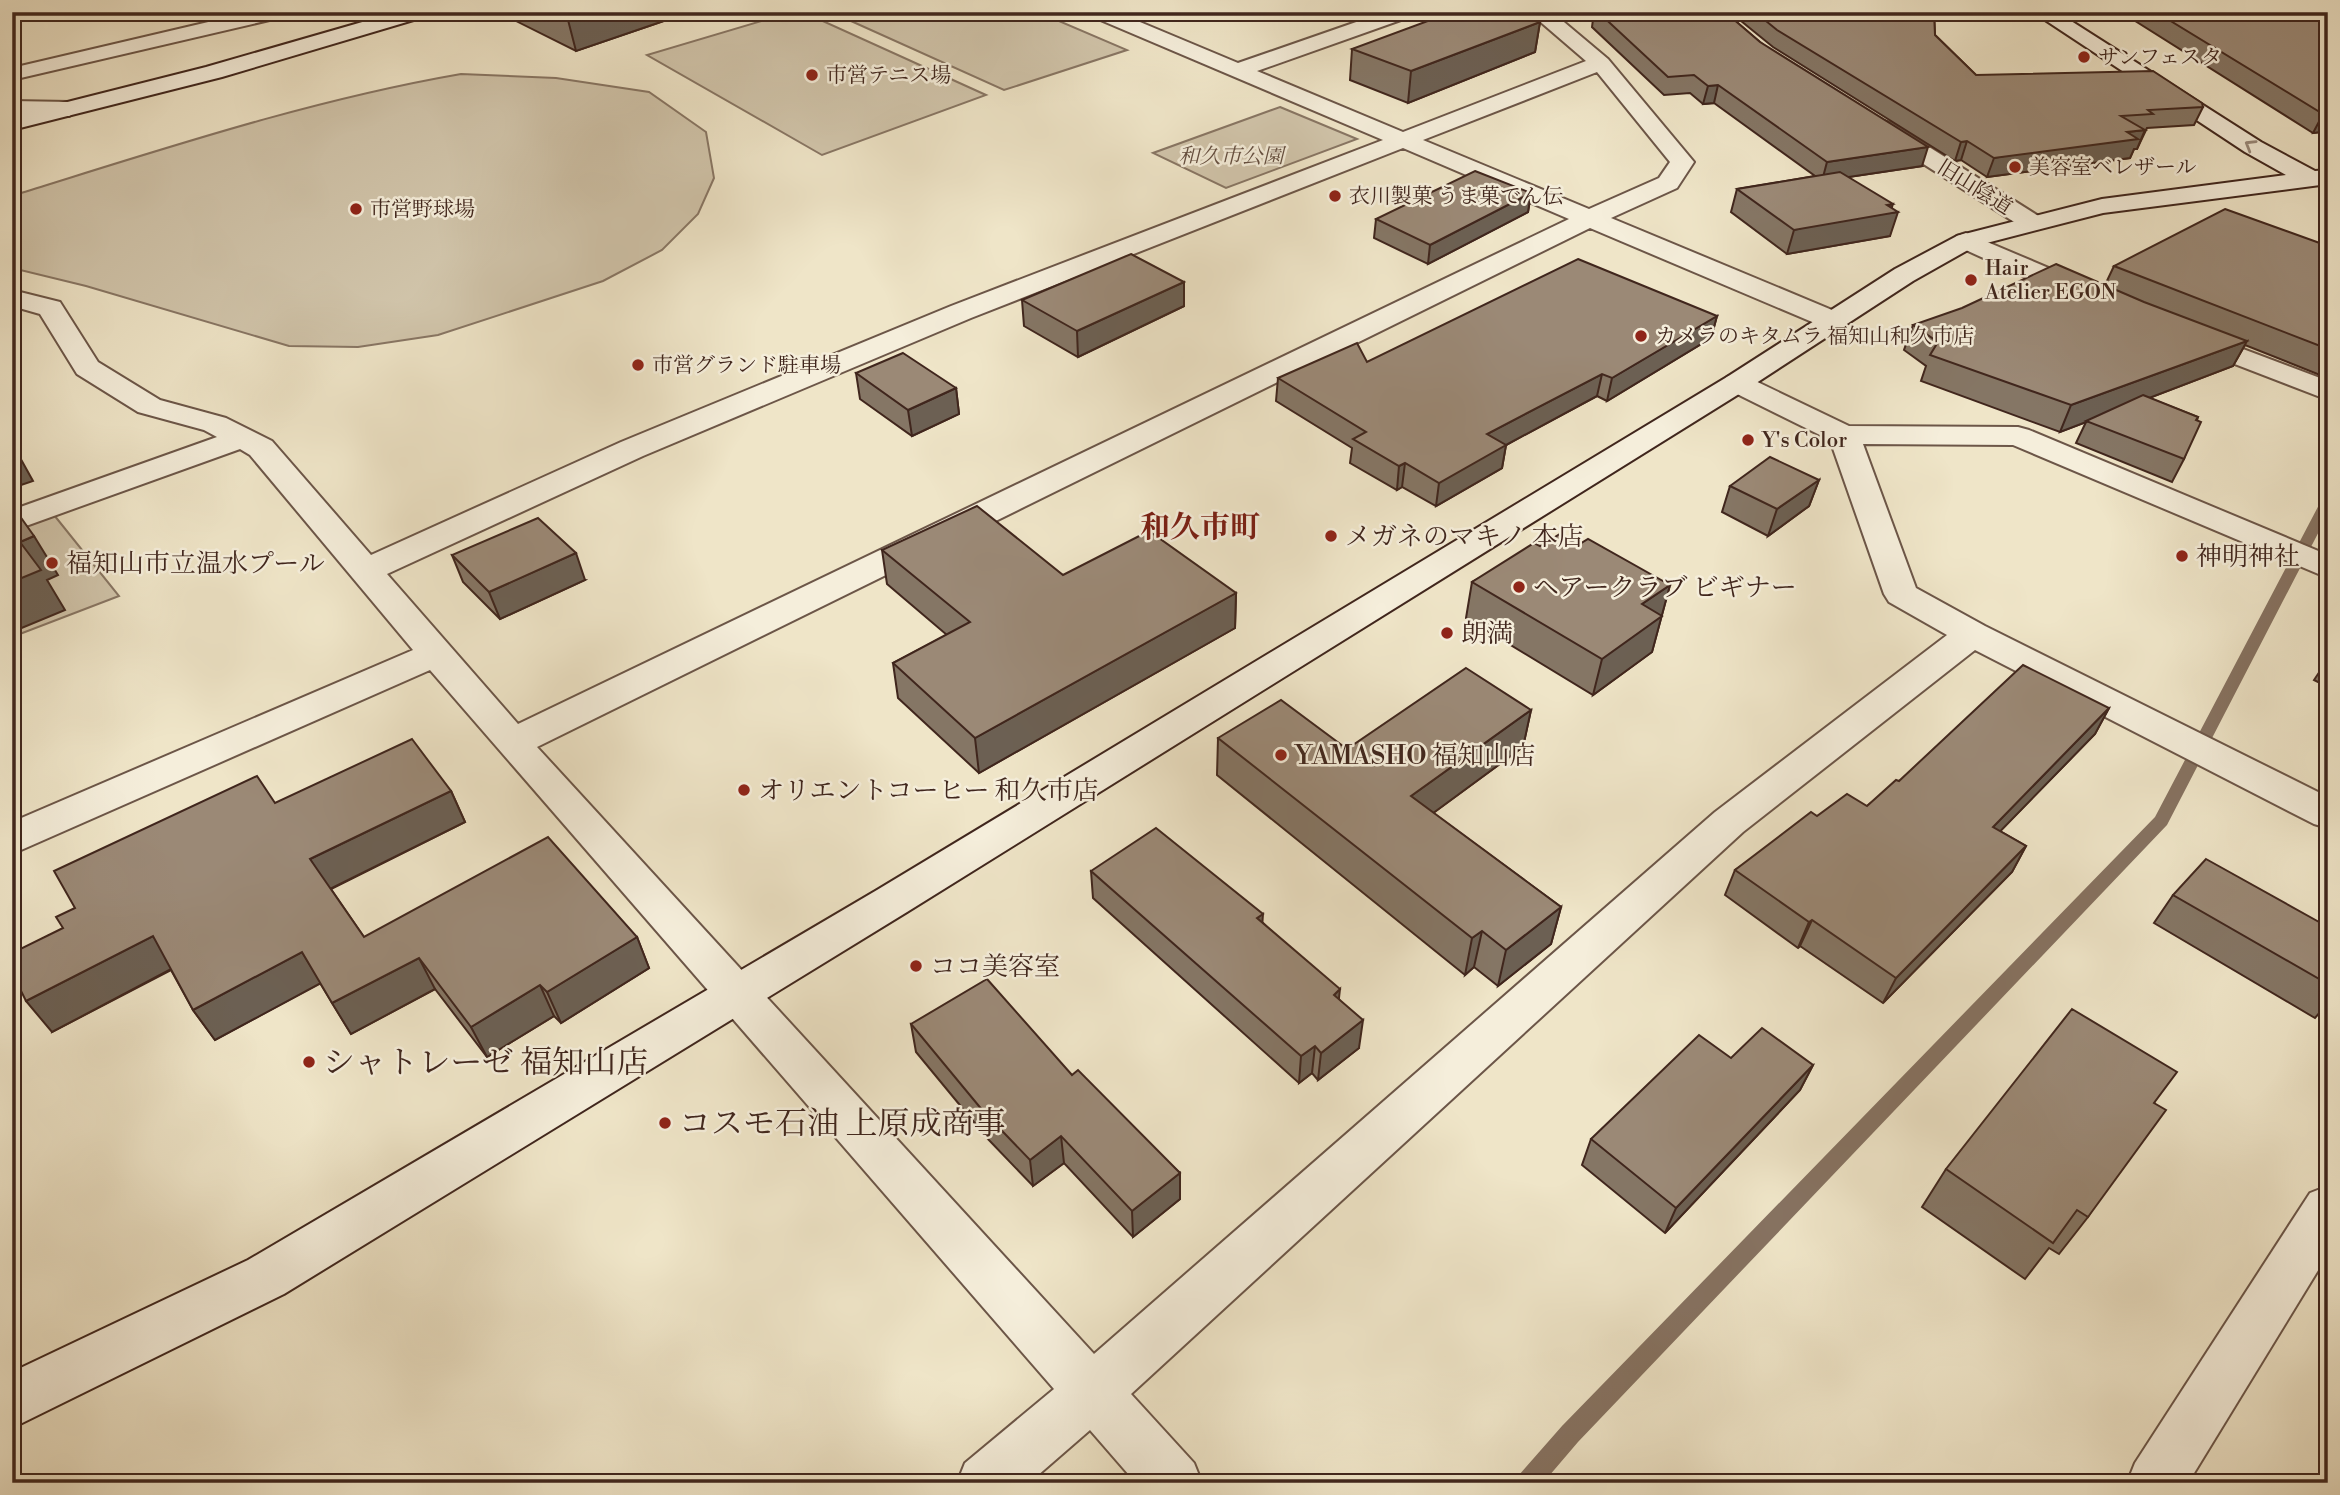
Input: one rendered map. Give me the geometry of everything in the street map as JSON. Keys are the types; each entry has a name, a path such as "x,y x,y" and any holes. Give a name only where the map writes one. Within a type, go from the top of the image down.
{"street":[{"path":"12,74 278,12"},
{"path":"12,123 214,72 419,12"},
{"path":"1098,12 1397,140 1834,321"},
{"path":"1236,71 1405,12"},
{"path":"512,743 1588,219 1668,183 1682,162 1601,63 1539,12"},
{"path":"2043,12 2253,147 2322,182"},
{"path":"2080,12 2287,144 2322,182"},
{"path":"365,571 644,444 961,312 1397,140 1601,63"},
{"path":"12,108 69,109"},
{"name":"旧山陰道","path":"1869,119 2031,222"},
{"path":"2031,222 2102,206 2322,182"},
{"name":"旧山陰道","path":"1966,241 2031,222"},
{"path":"12,1401 266,1277 736,996 1737,383 1904,275 1966,241"},
{"name":"旧山陰道","path":"1966,241 2105,302"},
{"path":"12,298 50,308 87,368 107,381 149,406 215,424 261,449 512,743 1174,1483"},
{"path":"2168,329 2328,391"},
{"path":"1737,383 1844,435 2018,436 2328,568"},
{"path":"1844,435 1900,594 1972,634 2328,814"},
{"path":"12,522 243,438"},
{"path":"985,1483 1092,1392 1729,822 1972,634"},
{"path":"12,839 435,654"},
{"path":"2155,1483 2328,1209"}],"green space":[{"name":"市営テニス場","path":"792,12 803,12 986,95 822,155 647,55"},
{"name":"市営テニス場","path":"831,12 1038,12 1127,50 1004,90"},
{"name":"市営野球場","path":"461,74 556,78 649,92 706,132 714,178 698,214 662,250 603,281 438,335 358,347 289,346 86,286 12,268 12,203 21,193 294,111"},
{"name":"和久市公園","path":"1280,107 1357,139 1226,188 1153,153"},
{"name":"福知山市立温水プール","path":"54,515 119,596 12,637 12,529"}],"building":[{"path":"551,12 593,12 568,20"},
{"path":"1452,12 1536,12 1540,22 1411,71 1352,49"},
{"path":"1598,12 1725,12 1760,42 1928,147 1827,162 1718,85 1708,86 1694,75 1668,77"},
{"path":"1755,12 1934,12 1935,35 1976,75 2153,71 2202,103 2203,107 2148,110 2153,114 2121,116 2145,130 2127,132 2138,139 1994,158 1967,141 1961,142 1777,30"},
{"path":"2156,12 2328,12 2328,114 2323,114"},
{"path":"1475,171 1531,193 1430,245 1376,219"},
{"path":"1840,172 1893,204 1887,205 1898,212 1794,230 1737,189"},
{"path":"2225,209 2328,246 2328,349 2114,266"},
{"path":"1131,254 1184,282 1077,331 1022,300"},
{"path":"1578,259 1717,316 1612,378 1602,374 1487,434 1506,445 1439,483 1405,463 1399,466 1353,439 1366,432 1278,378 1357,343 1367,362"},
{"path":"2056,264 2144,302 2247,341 2071,405 1930,355 1938,342 1913,325 1962,308"},
{"path":"903,353 956,388 908,410 856,373"},
{"path":"2143,395 2198,417 2196,420 2201,422 2184,459 2086,421"},
{"path":"1770,457 1819,480 1777,509 1730,486"},
{"path":"12,505 34,536 20,542 41,570 12,582"},
{"path":"977,506 1063,575 1149,531 1236,593 975,738 893,663 970,622 882,550"},
{"path":"538,518 576,553 489,592 452,555"},
{"path":"1560,534 1578,545 1588,539 1670,585 1642,604 1662,616 1602,659 1472,582 1534,543 1540,546"},
{"path":"2023,665 2109,708 1993,827 2026,846 1896,978 1735,870 1811,812 1817,816 1847,794 1867,806 1896,780 1899,781"},
{"path":"1466,668 1531,710 1411,796 1561,907 1506,950 1482,931 1472,938 1218,738 1281,700 1347,749"},
{"path":"412,739 451,791 310,859 364,937 548,837 637,937 547,992 540,985 471,1027 419,958 332,1003 302,952 193,1010 153,936 26,1001 12,973 12,953 63,928 56,917 75,908 54,871 257,776 275,803"},
{"path":"1156,828 1263,914 1257,918 1340,989 1334,995 1363,1020 1321,1053 1315,1046 1301,1056 1091,871"},
{"path":"2206,859 2328,927 2328,984 2173,895"},
{"path":"987,979 1072,1075 1078,1070 1180,1173 1132,1211 1061,1136 1030,1160 983,1111 911,1024"},
{"path":"2072,1009 2177,1072 2154,1103 2166,1110 2088,1217 2077,1210 2053,1243 1946,1169"},
{"path":"1762,1028 1813,1065 1676,1208 1591,1139 1699,1035 1731,1058"}],"waterway":[{"path":"1527,1483 1570,1434 2161,821 2328,501"}],"place":[{"name":"サンフェスタ","path":"2084,57"},
{"name":"市営テニス場","path":"812,75"},
{"name":"美容室ベレザール","path":"2015,167"},
{"name":"衣川製菓 うま菓でん伝","path":"1335,196"},
{"name":"市営野球場","path":"356,209"},
{"name":"Hair Atelier EGON","path":"1971,280"},
{"name":"カメラのキタムラ 福知山和久市店","path":"1641,336"},
{"name":"市営グランド駐車場","path":"638,365"},
{"name":"Y's Color","path":"1748,440"},
{"name":"メガネのマキノ 本店","path":"1331,536"},
{"name":"神明神社","path":"2182,556"},
{"name":"福知山市立温水プール","path":"52,563"},
{"name":"ヘアークラブ ビギナー","path":"1519,587"},
{"name":"朗満","path":"1447,633"},
{"name":"YAMASHO 福知山店","path":"1281,755"},
{"name":"オリエントコーヒー 和久市店","path":"744,790"},
{"name":"ココ美容室","path":"916,966"},
{"name":"シャトレーゼ 福知山店","path":"309,1062"},
{"name":"コスモ石油 上原成商事","path":"665,1123"}],"district":[{"name":"和久市町","path":"1200,527"}]}
